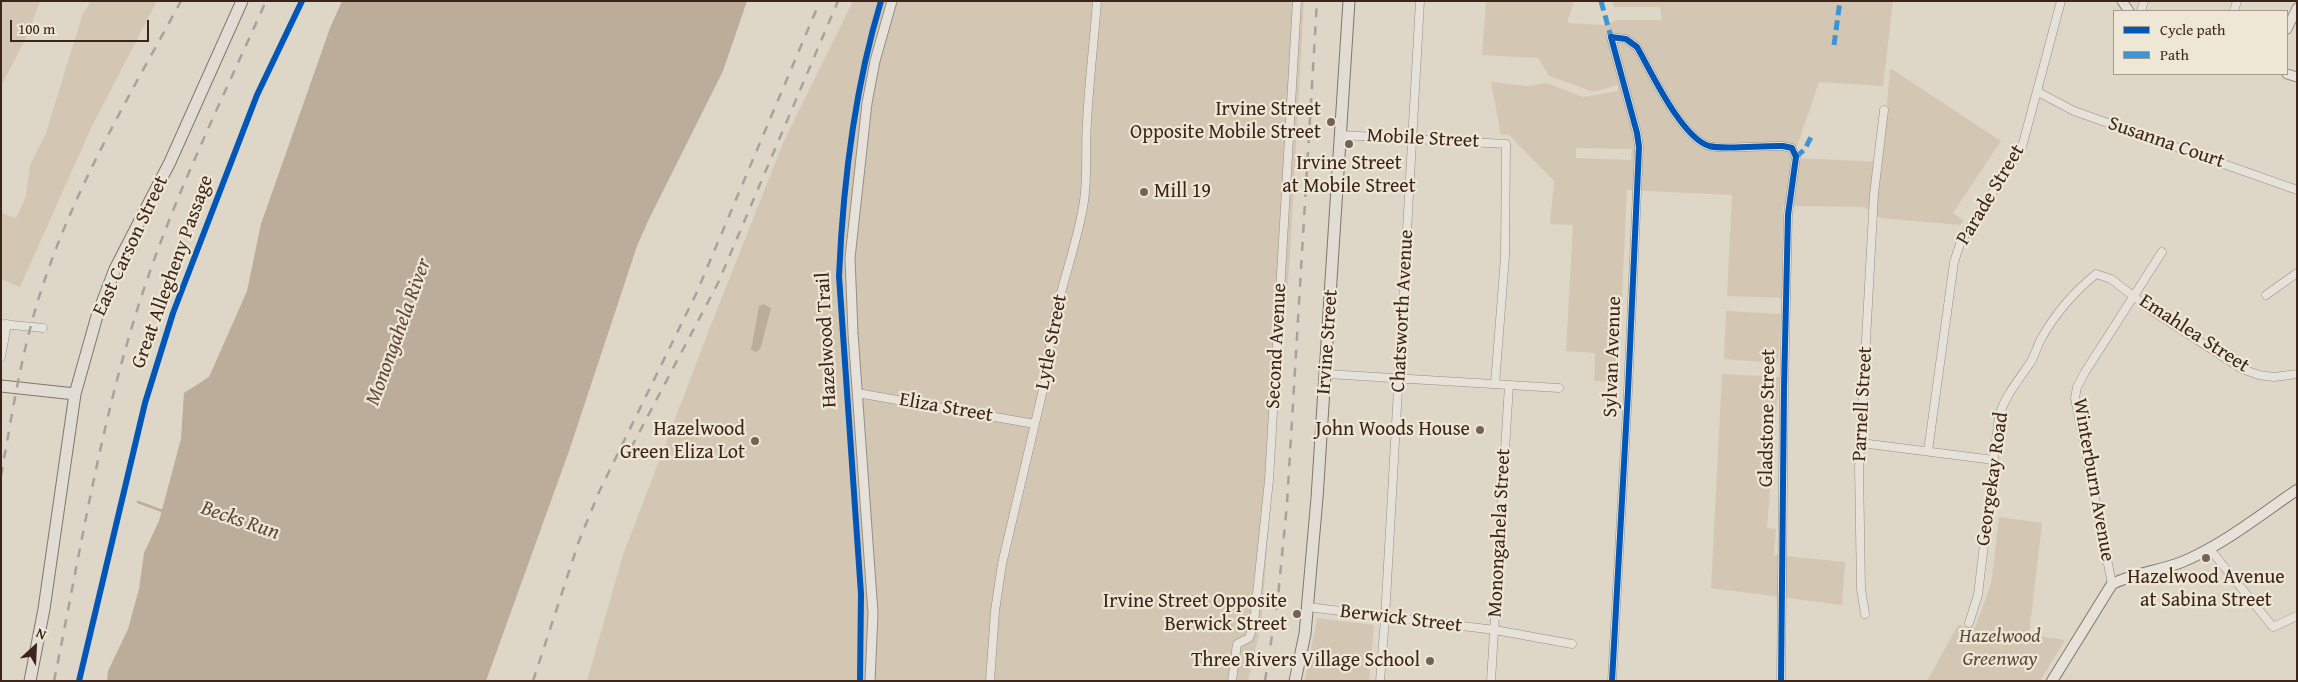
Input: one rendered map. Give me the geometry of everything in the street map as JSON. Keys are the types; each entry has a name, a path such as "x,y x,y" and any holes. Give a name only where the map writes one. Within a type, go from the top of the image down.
{"main road":[{"name":"East Carson Street","path":"30,681 44,609 75,394 97,316 115,270 170,162 242,1"},
{"name":"Irvine Street","path":"1295,681 1308,607 1327,374 1349,1"},
{"path":"1,386 75,394"},
{"path":"2052,681 2112,584 2127,576 2181,562 2209,548 2297,490"}],"street":[{"path":"870,681 873,613 850,287 852,230 867,103 875,62 892,1"},
{"name":"Lytle Street","path":"990,681 994,612 1002,564 1049,364 1049,347 1060,298 1084,202 1088,159 1086,139 1088,86 1093,62 1097,1"},
{"name":"Second Avenue","path":"1232,681 1237,644 1249,638 1254,623 1269,480 1297,1"},
{"name":"Chatsworth Avenue","path":"1380,681 1420,1"},
{"name":"Parade Street","path":"1928,451 1954,262 1961,241 2022,147 2061,1"},
{"path":"2288,27 2297,8"},
{"name":"Sylvan Avenue","path":"1612,681 1639,146 1611,37 1626,39 1637,47 1682,123 1699,141 1711,147 1783,146 1792,148 1796,156"},
{"name":"Susanna Court","path":"2038,92 2074,111 2297,190"},
{"name":"Parnell Street","path":"1865,614 1861,589 1861,443 1874,194 1884,110"},
{"name":"Mobile Street","path":"1340,135 1506,144 1505,257 1495,384"},
{"name":"Gladstone Street","path":"1781,681 1788,216 1796,156"},
{"name":"Winterburn Avenue","path":"2112,584 2075,398 2077,387 2084,372 2162,252"},
{"path":"2266,295 2297,273"},
{"name":"Emahlea Street","path":"2096,274 2111,279 2154,312 2242,369 2259,375 2274,377 2297,374"},
{"name":"Georgekay Road","path":"1969,623 1978,595 1999,416 2003,402 2031,361 2040,340 2052,322 2072,296 2096,274"},
{"path":"1,357 4,324 43,328"},
{"path":"1327,374 1559,388"},
{"name":"Monongahela Street","path":"1491,681 1509,385"},
{"name":"Eliza Street","path":"857,393 1035,424"},
{"path":"1861,443 1994,460"},
{"path":"2209,548 2273,627 2297,616"},
{"name":"Berwick Street","path":"1308,607 1385,618 1495,630 1572,644"}],"green space":[{"path":"1,1 40,1 26,38 1,86"},
{"path":"91,1 157,1 92,126 20,287 1,279 1,213 16,218 26,196 30,165 46,133 82,16"},
{"path":"853,1 1304,1 1290,254 1261,625 1248,681 587,681 623,555 709,330 783,143"},
{"path":"1486,1 1574,1 1567,23 1603,25 1617,20 1662,20 1660,7 1614,7 1612,1 1893,1 1883,86 1819,82 1793,158 1882,162 1890,68 2001,141 1953,213 1964,221 1960,225 1880,218 1864,207 1783,206 1782,298 1727,296 1732,195 1627,190 1618,382 1594,381 1595,353 1566,351 1573,225 1550,224 1554,181 1508,134 1501,135 1491,82 1528,86 1547,83 1583,97 1618,91 1618,85 1594,92 1549,76 1538,58 1482,55","holes":["1576,148 1632,149 1631,160 1576,158"]},
{"path":"1726,311 1781,314 1778,363 1724,359"},
{"path":"1722,374 1779,377 1767,528 1776,529 1774,555 1845,562 1842,605 1711,588"},
{"name":"Hazelwood Greenway","path":"1999,517 2042,523 2029,634 2065,640 2040,681 1927,681 1958,625 1975,628 1991,584"},
{"path":"1317,618 1374,625 1369,681 1305,681"}],"water":[{"name":"Monongahela River","path":"342,1 747,1 723,71 637,246 569,451 486,681 107,681 108,671 128,629 139,589 144,553 159,521 181,439 184,393 209,377 247,291 261,224 330,28"},
{"path":"763,304 771,308 761,347 757,352 751,350 759,306"}],"waterway":[{"name":"Becks Run","path":"138,502 165,512"}],"railway":[{"path":"1,476 19,375 31,325 59,240 90,171 125,102 181,1"},
{"path":"54,681 102,442 113,394 140,301 167,225 215,112 266,1"},
{"path":"533,681 579,541 599,492 696,294 820,1"},
{"path":"631,448 718,283 838,1"},
{"path":"1265,681 1278,597 1287,504 1317,1"}],"marked path":[{"path":"1601,1 1611,37"},
{"path":"1834,45 1840,1"},
{"path":"1796,157 1805,149 1811,137"}],"cycle path":[{"name":"Great Allegheny Passage","path":"79,681 145,403 173,313 257,95 302,1"},
{"name":"Hazelwood Trail","path":"860,681 861,594 839,276 843,206 851,137 864,68 881,1"},
{"path":"1612,681 1639,147 1637,133 1611,37 1626,39 1637,47 1668,103 1678,118 1698,140 1715,147 1783,146 1792,148 1796,157 1788,215 1781,681"}],"place":[{"name":"Irvine Street Opposite Mobile Street","path":"1331,122"},
{"name":"Irvine Street at Mobile Street","path":"1349,144"},
{"name":"Mill 19","path":"1144,192"},
{"name":"John Woods House","path":"1480,430"},
{"name":"Hazelwood Green Eliza Lot","path":"755,441"},
{"name":"Hazelwood Avenue at Sabina Street","path":"2206,558"},
{"name":"Irvine Street Opposite Berwick Street","path":"1297,614"},
{"name":"Three Rivers Village School","path":"1430,661"}]}
